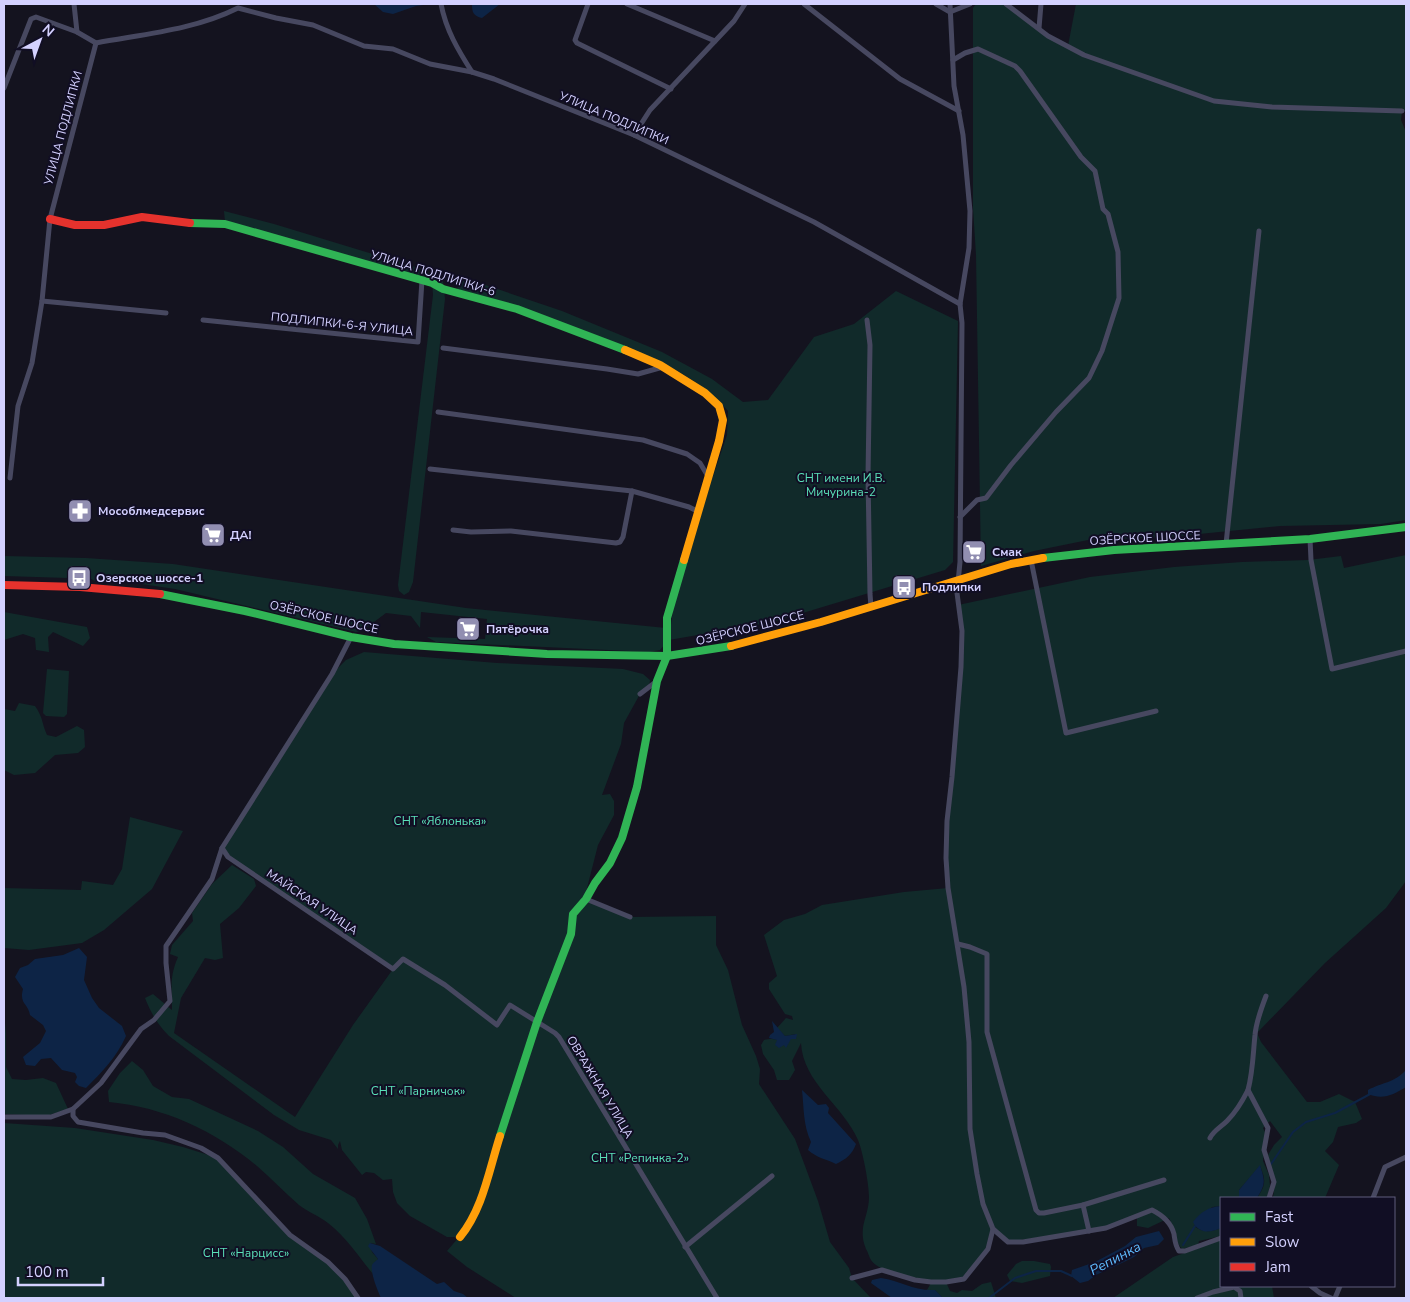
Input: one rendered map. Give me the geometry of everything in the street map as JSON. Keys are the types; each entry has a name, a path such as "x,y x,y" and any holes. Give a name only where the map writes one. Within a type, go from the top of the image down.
{"street":[{"path":"74,4 77,32"},
{"path":"4,88 31,19 36,17 77,32 96,43 192,25 225,14 245,4"},
{"path":"440,4 453,41 472,72"},
{"path":"588,4 575,40 576,43 671,89"},
{"path":"627,4 715,41"},
{"path":"634,135 650,110 734,21 744,4"},
{"path":"804,4 900,78 959,111"},
{"path":"936,4 950,12"},
{"path":"950,4 954,86 963,135 970,211 969,248 960,304 962,323 960,518 959,581 957,592 962,631 962,667 947,821 946,858 948,888 958,944 969,1042 970,1129 984,1204 993,1229 1008,1242 1023,1242 1106,1228 1152,1210 1159,1213 1174,1231 1179,1251 1185,1251 1220,1238"},
{"path":"950,12 970,4"},
{"path":"1006,4 1048,36 1092,58 1214,101 1272,106 1402,111"},
{"path":"1039,28 1041,4"},
{"name":"УЛИЦА ПОДЛИПКИ","path":"238,8 313,25 364,46 393,50 430,64 472,72 494,79 634,135 814,222 960,304"},
{"name":"УЛИЦА ПОДЛИПКИ","path":"42,301 50,219 96,43"},
{"path":"953,60 965,53 978,49 1015,66 1020,70 1081,157 1095,171 1103,209 1108,214 1118,252 1119,298 1102,351 1089,378 1056,412 1010,465 986,498 977,500 960,518"},
{"name":"УЛИЦА ПОДЛИПКИ-6","path":"50,219 74,225 104,225 142,217 197,224 225,224 516,309 607,343 663,367 705,393 719,406 723,420 710,478 668,618 667,656"},
{"path":"1226,545 1259,231"},
{"name":"ПОДЛИПКИ-6-Я УЛИЦА","path":"203,320 418,342 422,280"},
{"path":"10,478 18,406 32,363 42,301 166,313"},
{"path":"867,320 870,345 868,476 870,594 872,607"},
{"path":"443,348 638,374 663,367"},
{"path":"438,412 643,440 687,454 700,463 710,478"},
{"path":"430,469 632,491 700,512"},
{"path":"453,530 472,532 511,531 616,543 620,542 623,537 632,491"},
{"name":"ОЗЁРСКОЕ ШОССЕ","path":"4,585 80,587 165,595 246,611 351,637 422,646 538,654 667,656 728,647 872,607 1011,564 1031,560 1108,551 1310,539 1406,527"},
{"path":"1310,539 1311,560 1332,669 1406,651"},
{"path":"1031,560 1066,733 1156,711"},
{"path":"4,1117 51,1117 74,1109 100,1083 141,1029 154,1020 170,1001 166,946 212,879 222,848 332,674 351,637"},
{"path":"460,1237 469,1226 476,1212 537,1022 571,934 573,914 586,900 594,883 610,862 622,838 637,787 657,681 667,656"},
{"path":"640,694 657,681"},
{"name":"МАЙСКАЯ УЛИЦА","path":"222,848 228,857 393,969"},
{"path":"586,900 630,917"},
{"path":"958,944 987,954 987,1032 1036,1210 1039,1213 1044,1213 1083,1205 1164,1180"},
{"name":"ОВРАЖНАЯ УЛИЦА","path":"393,969 403,959 444,985 497,1024 510,1005 555,1032 716,1298"},
{"path":"1210,1138 1212,1133 1238,1109 1248,1090 1253,1071 1254,1034 1260,1010 1266,996"},
{"path":"1248,1090 1268,1128 1264,1150 1274,1182 1270,1197"},
{"path":"74,1109 73,1116 78,1122 165,1135 201,1148 218,1158 290,1235 328,1262 345,1279 358,1298"},
{"path":"1373,1197 1385,1167 1406,1157"},
{"path":"684,1247 772,1176"},
{"path":"1083,1205 1089,1231"},
{"path":"852,1278 882,1270 915,1280 931,1282 964,1279 988,1249 993,1229"},
{"path":"1197,1298 1234,1287 1240,1290 1240,1298"},
{"path":"1312,1287 1331,1298"}],"green space":[{"path":"976,4 1006,4 1048,36 1068,46 1076,4 1406,4 1406,111 1402,111 1401,120 1406,132 1406,520 1381,524 1280,526 1169,537 1088,540 1034,551 981,566 976,255 973,208 973,8"},
{"path":"224,211 274,224 422,269 443,281 445,299 413,582 409,592 404,595 399,591 398,585 433,295 432,281 225,222"},
{"name":"СНТ имени И.В. Мичурина-2","path":"462,277 562,311 662,352 712,379 743,402 768,400 814,337 854,324 896,291 958,321 953,562 945,570 773,622 669,640 673,609 727,435 728,411 687,376 655,359 531,312 457,289"},
{"path":"1406,555 1406,881 1386,908 1325,963 1257,1033 1261,1042 1307,1102 1320,1102 1339,1094 1355,1102 1362,1119 1356,1123 1338,1127 1333,1142 1325,1151 1339,1165 1325,1197 1273,1197 1275,1183 1268,1155 1282,1137 1270,1121 1263,1128 1266,1134 1263,1161 1269,1175 1270,1186 1267,1197 1258,1197 1264,1182 1260,1166 1239,1190 1239,1197 1220,1197 1220,1206 1212,1207 1194,1226 1207,1231 1220,1228 1220,1236 1199,1241 1198,1245 1182,1249 1169,1218 1148,1228 1137,1226 1137,1215 1106,1228 1008,1242 993,1229 988,1249 964,1279 946,1282 950,1291 957,1293 962,1290 972,1291 982,1284 991,1282 996,1298 943,1298 935,1290 927,1290 931,1283 882,1269 870,1259 864,1241 863,1228 869,1204 868,1184 860,1145 851,1127 816,1082 803,1057 801,1043 792,1061 795,1070 789,1080 777,1080 774,1070 763,1054 761,1045 764,1040 784,1040 796,1034 785,1036 777,1028 786,1018 793,1020 792,1016 785,1014 769,989 769,983 777,976 764,935 784,920 805,914 822,905 904,892 948,888 946,858 962,631 958,605 1090,577 1174,567 1308,560 1341,556 1344,568"},
{"path":"4,556 86,558 173,564 466,608 666,628 666,643 660,650 650,652 436,642 427,637 485,639 487,619 421,612 420,628 411,616 386,613 362,631 356,632 175,589 128,582 95,581 85,576 68,578 4,576"},
{"path":"4,612 87,627 90,638 83,646 53,632 48,637 49,652 36,650 35,638 23,634 4,640"},
{"path":"364,652 497,663 623,669 643,674 650,680 649,687 640,694 624,723 621,744 602,795 610,794 614,801 614,815 598,845 586,892 586,899 630,917 716,916 716,945 728,970 742,1025 756,1056 760,1069 759,1084 795,1139 818,1201 830,1242 849,1268 852,1278 871,1298 516,1298 467,1267 447,1251 459,1237 447,1237 410,1216 397,1203 393,1192 392,1179 383,1180 374,1173 366,1172 362,1175 342,1150 340,1141 338,1149 331,1140 299,1130 274,1115 169,1036 161,1027 145,998 153,994 172,1010 172,977 178,957 170,954 172,945 193,921 192,913 212,884 232,865 254,879 256,886 239,908 220,924 223,958 215,960 205,958 181,998 174,1033 295,1117 353,1025 393,969 228,857 222,848 332,674 346,660"},
{"path":"47,669 69,671 67,714 64,717 46,716 43,713"},
{"path":"19,703 35,706 47,735 56,737 77,726 84,730 85,747 78,753 55,755 35,773 14,775 4,770 4,709 15,711"},
{"path":"130,817 183,831 152,889 104,930 82,943 29,950 4,948 4,888 81,890 82,881 113,885 122,869"},
{"path":"4,1011 6,1067 12,1079 43,1078 56,1083 68,1109 46,1116 4,1114"},
{"path":"132,1061 143,1070 153,1086 172,1097 189,1099 258,1131 283,1147 313,1174 355,1198 367,1219 376,1244 370,1243 372,1252 378,1259 372,1269 373,1274 335,1229 299,1205 241,1153 206,1132 169,1115 149,1109 109,1102 108,1091 120,1073"},
{"name":"СНТ «Нарцисс»","path":"4,1123 75,1128 153,1140 218,1158 290,1235 328,1262 358,1298 4,1298"},
{"path":"1220,1240 1220,1287 1272,1287 1274,1298 1113,1298 1173,1257"},
{"path":"1022,1261 1050,1264 1050,1276 1022,1283 1010,1281 1007,1275 1016,1264"}],"water":[{"path":"374,4 431,4 416,6 393,14 383,12"},
{"path":"472,4 500,4 482,18 474,13"},
{"path":"79,948 87,957 84,980 92,998 99,1008 122,1026 126,1036 113,1058 86,1088 79,1086 75,1082 77,1077 75,1073 62,1070 51,1058 41,1059 35,1066 26,1065 23,1057 40,1043 46,1031 43,1025 30,1015 22,998 23,989 15,977 20,968 28,965 35,959 63,955"},
{"path":"772,1021 785,1036 797,1034 796,1039 791,1039 786,1048 784,1045 779,1048 775,1045 777,1040 769,1038 774,1032"},
{"path":"1406,1070 1406,1087 1383,1097 1368,1094 1368,1090 1393,1080"},
{"path":"802,1090 818,1105 826,1104 829,1108 828,1113 856,1144 848,1156 836,1164 818,1157 808,1150 811,1142 805,1123"},
{"path":"1260,1165 1264,1182 1258,1197 1239,1197 1239,1190"},
{"path":"1220,1206 1220,1228 1213,1231 1198,1229 1193,1222 1199,1215"},
{"path":"1159,1231 1164,1239 1158,1245 1144,1248 1134,1257 1096,1275 1088,1281 1080,1283 1071,1276 1072,1270 1095,1262 1125,1246 1136,1237"},
{"path":"370,1243 380,1246 437,1284 444,1282 454,1291 468,1298 381,1298 372,1272 373,1264 378,1259 368,1246"},
{"path":"881,1278 920,1289 935,1290 943,1298 892,1298 871,1283 872,1280"}],"waterway":[{"name":"Репинка","path":"1271,1164 1293,1132 1306,1122 1335,1113 1372,1093"},
{"name":"Репинка","path":"1183,1245 1195,1226"},
{"name":"Репинка","path":"989,1298 1015,1278 1036,1271 1061,1271 1072,1276"}],"traffic: fast":[{"path":"190,223 225,224 432,283 443,289 517,309 625,350"},
{"path":"1043,558 1114,550 1310,539 1406,527"},
{"path":"500,1136 537,1022 571,934 573,914 586,899 610,863 622,838 637,787 657,681 667,656 667,618 684,560"},
{"path":"160,594 245,611 351,637 394,644 547,654 667,656 731,646"}],"traffic: slow":[{"path":"625,350 660,365 705,393 719,406 723,420 719,441 684,560"},
{"path":"731,646 821,622 1011,564 1043,558"},
{"path":"460,1237 480,1202 500,1136"}],"traffic: jam":[{"path":"50,219 75,225 104,225 142,217 190,223"},
{"path":"4,585 80,587 160,594"}],"place":[{"name":"Мособлмедсервис","path":"80,511"},
{"name":"ДА!","path":"213,535"},
{"name":"Смак","path":"974,552"},
{"name":"Озерское шоссе-1","path":"79,578"},
{"name":"Подлипки","path":"904,587"},
{"name":"Пятёрочка","path":"468,629"}],"park label":[{"name":"СНТ «Яблонька»","path":"440,821"},
{"name":"СНТ «Парничок»","path":"418,1091"},
{"name":"СНТ «Репинка-2»","path":"640,1158"}]}
